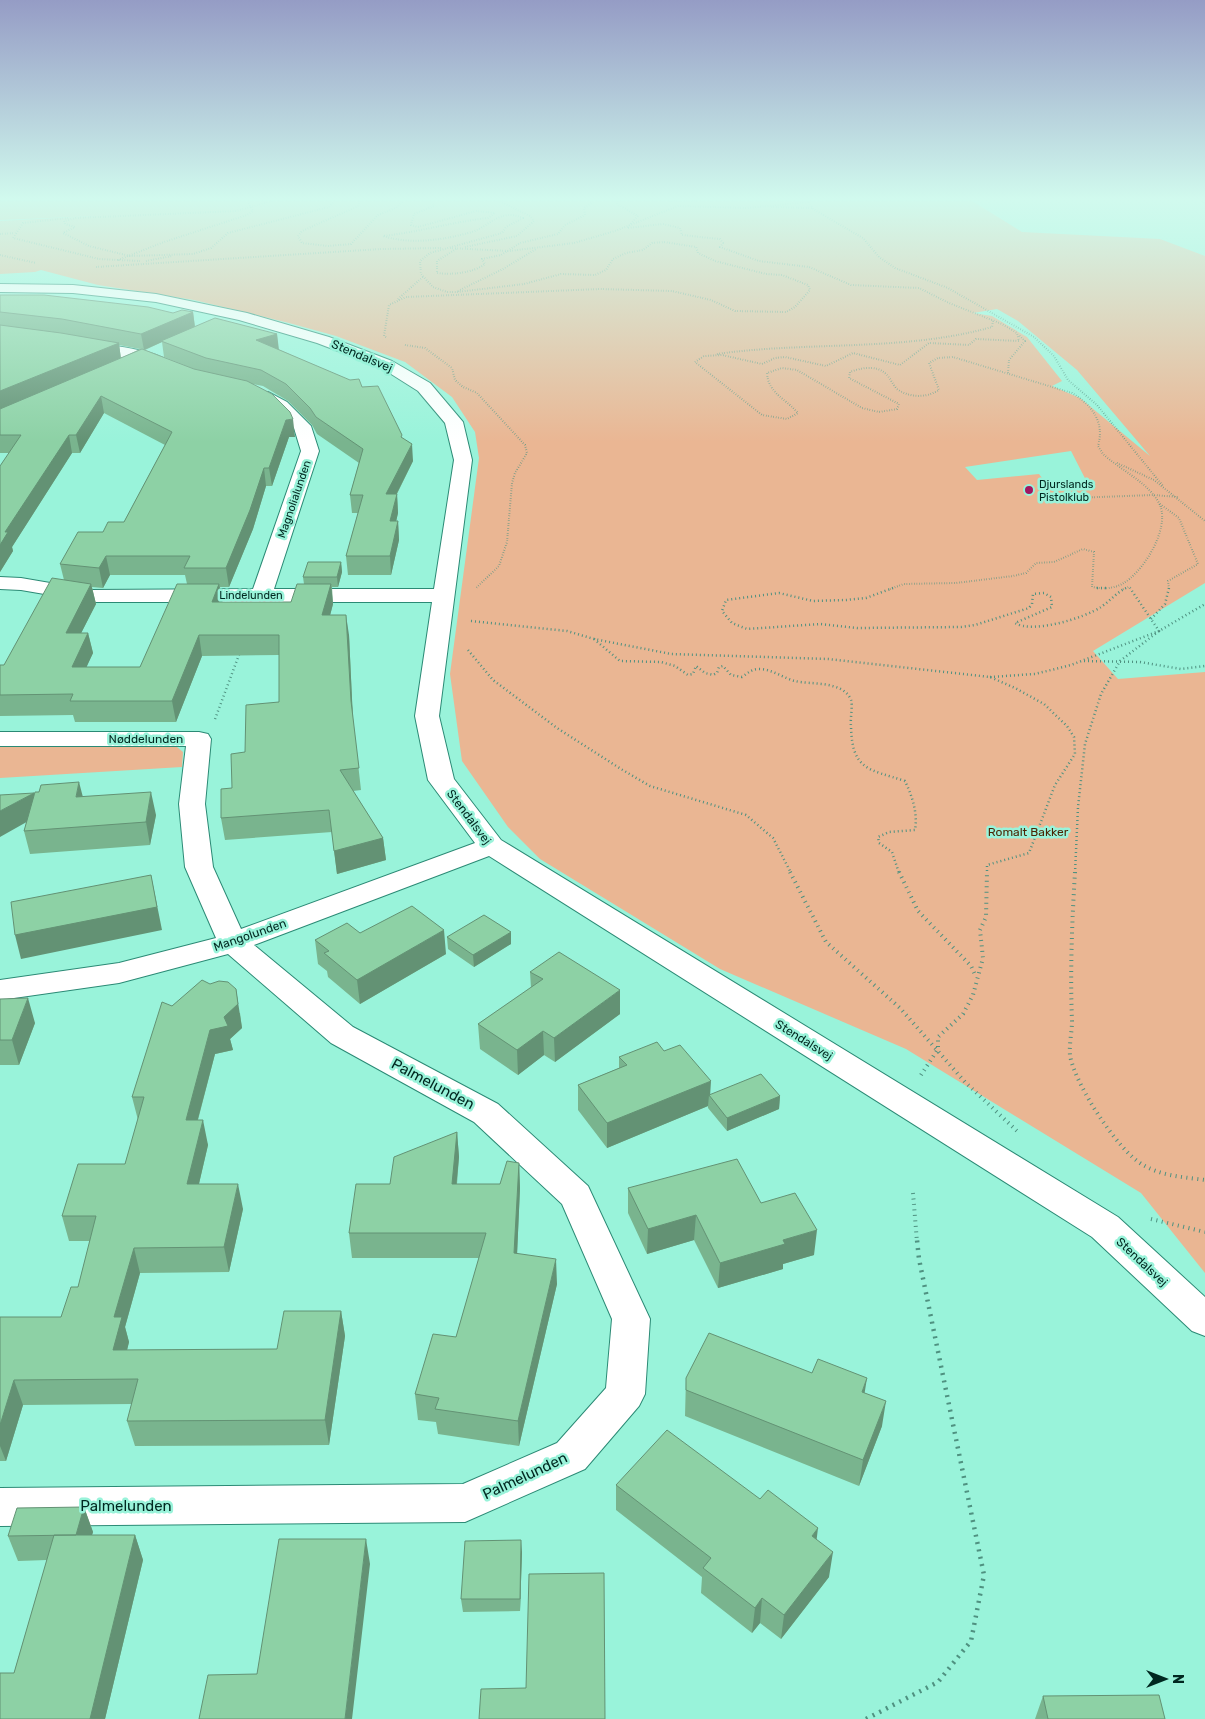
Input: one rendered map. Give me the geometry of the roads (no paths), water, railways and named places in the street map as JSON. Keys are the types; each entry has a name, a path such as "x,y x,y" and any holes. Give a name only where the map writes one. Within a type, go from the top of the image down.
{"street":[{"name":"Stendalsvej","path":"0,288 73,290 156,298 242,316 323,340 386,364 424,387 454,422 463,460 427,716 441,780 492,846 1105,1227 1205,1320"},
{"path":"216,327 242,316"},
{"path":"65,342 144,358 178,370"},
{"path":"118,369 162,350"},
{"name":"Magnolialunden","path":"247,390 281,406 302,426 310,451 262,594"},
{"name":"Lindelunden","path":"0,584 21,584 91,596 262,594 444,595"},
{"name":"Nøddelunden","path":"0,739 200,739 192,804 199,867 233,943"},
{"name":"Mangolunden","path":"0,990 119,973 233,943 492,846"},
{"name":"Palmelunden","path":"0,1507 465,1503 571,1456 624,1394 631,1319 576,1196 486,1113 342,1035 233,943"}],"place":[{"name":"Djurslands Pistolklub","path":"1029,490"}],"park label":[{"name":"Romalt Bakker","path":"1028,832"}]}
